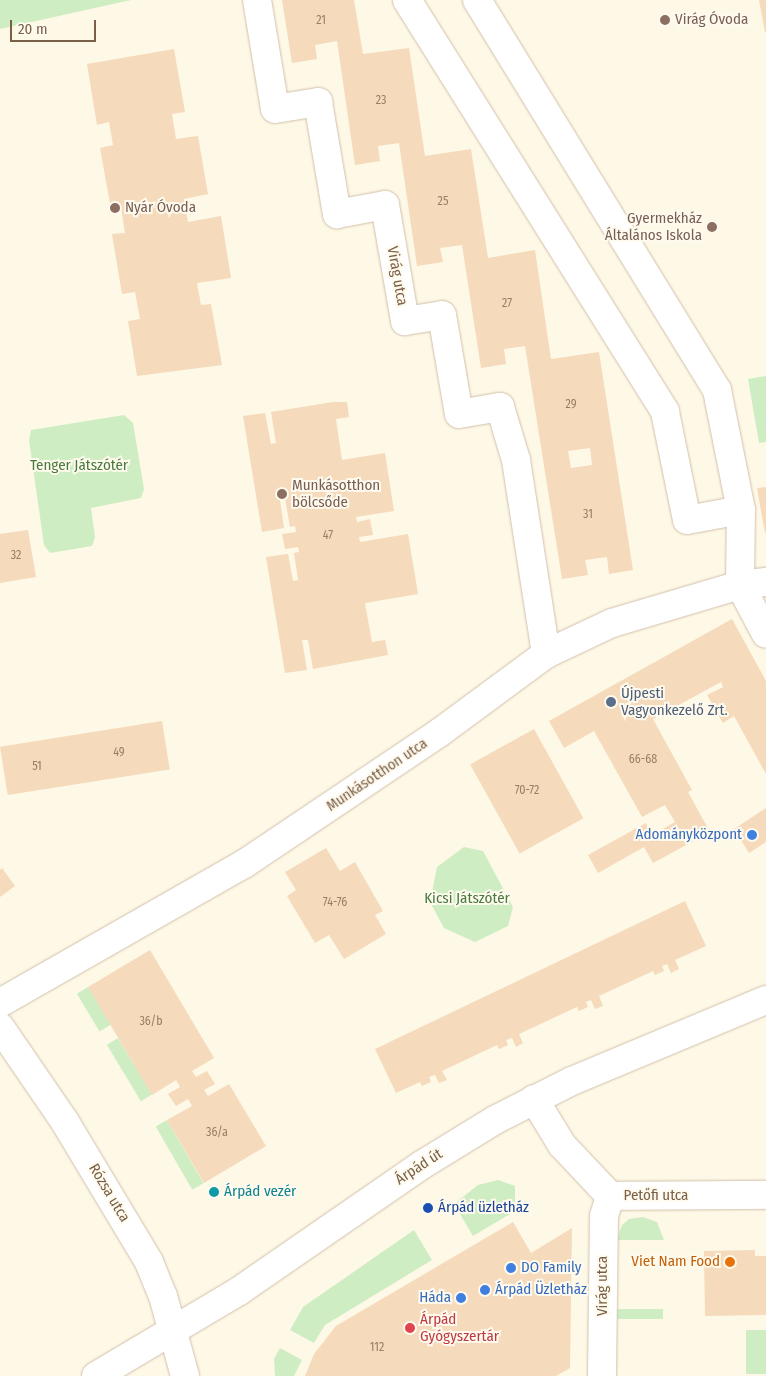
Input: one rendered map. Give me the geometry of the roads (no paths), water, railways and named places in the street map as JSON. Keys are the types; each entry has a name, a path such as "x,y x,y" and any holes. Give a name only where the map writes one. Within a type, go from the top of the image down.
{"street":[{"name":"Virág utca","path":"258,0 275,109 318,102 336,214 385,205 404,321 442,315 459,414 500,407 516,460 546,654"},
{"path":"407,0 665,412 687,520 741,510"},
{"path":"477,0 717,390 741,510 740,584 766,634"},
{"name":"Munkásotthon utca","path":"0,1003 244,864 439,733 546,654 612,623 740,584 766,582"},
{"name":"Árpád út","path":"96,1376 239,1291 420,1166 534,1100 766,1000"},
{"name":"Rózsa utca","path":"0,1027 65,1122 145,1254 173,1329 185,1376"},
{"name":"Petőfi utca","path":"534,1100 562,1145 610,1196 766,1195"},
{"name":"Virág utca","path":"602,1376 604,1216 610,1196"}],"place":[{"name":"Virág Óvoda","path":"665,20"},
{"name":"Nyár Óvoda","path":"115,208"},
{"name":"Gyermekház Általános Iskola","path":"712,227"},
{"name":"Munkásotthon bölcsőde","path":"282,494"},
{"name":"Újpesti Vagyonkezelő Zrt.","path":"611,702"},
{"name":"Adományközpont","path":"752,835"},
{"name":"Árpád vezér","path":"214,1192"},
{"name":"Árpád üzletház","path":"428,1208"},
{"name":"Viet Nam Food","path":"730,1262"},
{"name":"DO Family","path":"511,1268"},
{"name":"Árpád Üzletház","path":"485,1290"},
{"name":"Háda","path":"461,1298"},
{"name":"Árpád Gyógyszertár","path":"410,1328"}],"park label":[{"name":"Tenger Játszótér","path":"79,466"},
{"name":"Kicsi Játszótér","path":"467,899"}]}
